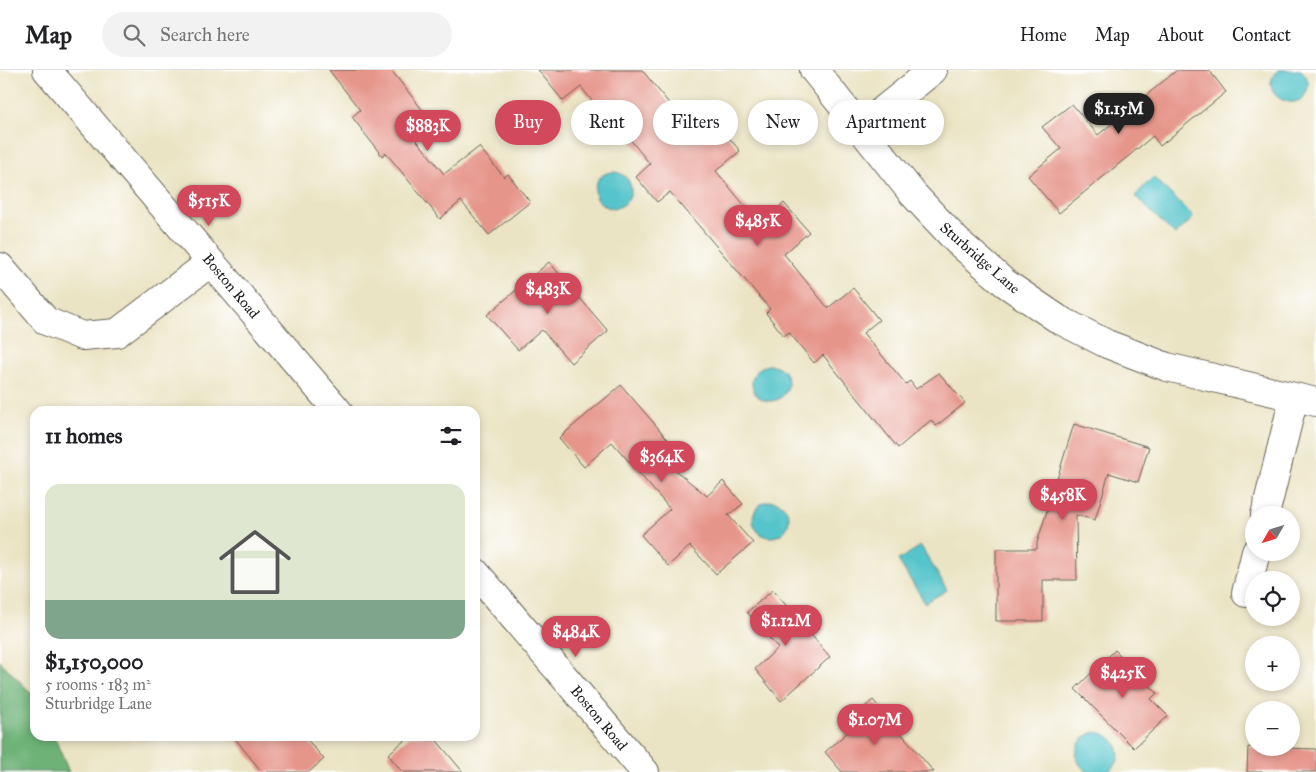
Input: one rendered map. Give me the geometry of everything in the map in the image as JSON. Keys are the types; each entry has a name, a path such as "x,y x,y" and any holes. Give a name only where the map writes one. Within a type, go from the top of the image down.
{"street":[{"name":"Boston Road","path":"47,70 334,406"},
{"name":"Sturbridge Lane","path":"814,70 838,100"},
{"path":"896,100 934,70"},
{"name":"Sturbridge Lane","path":"875,145 914,194 956,241 1005,283 1058,319 1107,344 1167,367 1305,400"},
{"path":"0,267 46,321 82,336 117,333 211,262"},
{"path":"1268,506 1305,400"},
{"name":"Boston Road","path":"480,578 645,772"}],"green space":[{"path":"0,661 30,692 30,741 56,741 69,772 0,772"}],"water":[{"path":"1278,70 1301,70 1308,82 1304,96 1297,101 1289,102 1281,100 1275,94 1271,87 1272,79"},
{"path":"613,172 626,177 631,190 626,203 613,208 600,203 595,190 600,177"},
{"path":"1153,177 1194,217 1175,235 1135,196"},
{"path":"770,365 783,370 788,383 783,396 770,401 757,396 752,383 757,370"},
{"path":"771,501 778,502 784,506 788,512 788,526 784,532 778,536 771,537 764,536 758,532 754,526 753,519 754,512 758,506 764,502"},
{"path":"921,546 947,590 925,603 898,560"},
{"path":"1095,732 1110,737 1118,748 1118,761 1108,772 1088,772 1078,762 1077,750 1079,744 1088,735"}],"building":[{"path":"329,70 391,70 428,117 410,132 444,174 479,147 504,177 508,174 530,202 489,235 461,201 440,219 386,153 382,156 352,117 360,110"},
{"path":"538,70 642,70 666,100 653,100 653,145 735,145 740,151 716,171 760,224 784,203 809,232 784,254 828,308 853,288 879,320 863,333 906,384 910,381 916,389 939,373 965,403 936,426 931,420 898,448 823,355 814,363 789,332 784,336 766,313 770,309 670,192 657,202 636,177 650,164 634,145 643,145 643,100 591,100 581,87 563,101"},
{"path":"1177,70 1209,70 1226,92 1160,146 1153,136 1059,213 1028,176 1061,149 1042,127 1072,104 1098,135"},
{"path":"549,262 608,331 571,363 542,330 518,350 487,315"},
{"path":"621,385 678,451 665,462 707,496 723,481 743,504 728,515 753,543 716,574 690,546 668,566 641,535 670,509 612,442 584,467 559,438"},
{"path":"1074,424 1149,447 1138,482 1109,473 1095,520 1076,515 1077,580 1043,580 1043,621 996,621 996,549 1037,549 1037,543"},
{"path":"773,590 830,657 781,701 755,669 778,648 747,612"},
{"path":"1115,650 1157,693 1151,699 1168,716 1134,748 1075,689"},
{"path":"873,700 934,772 842,772 825,752 848,732 843,725"},
{"path":"237,741 308,741 324,759 309,772 262,772"},
{"path":"404,741 437,741 463,772 402,772 388,754"},
{"path":"1300,749 1316,749 1316,772 1247,772 1248,756 1300,756"}]}
